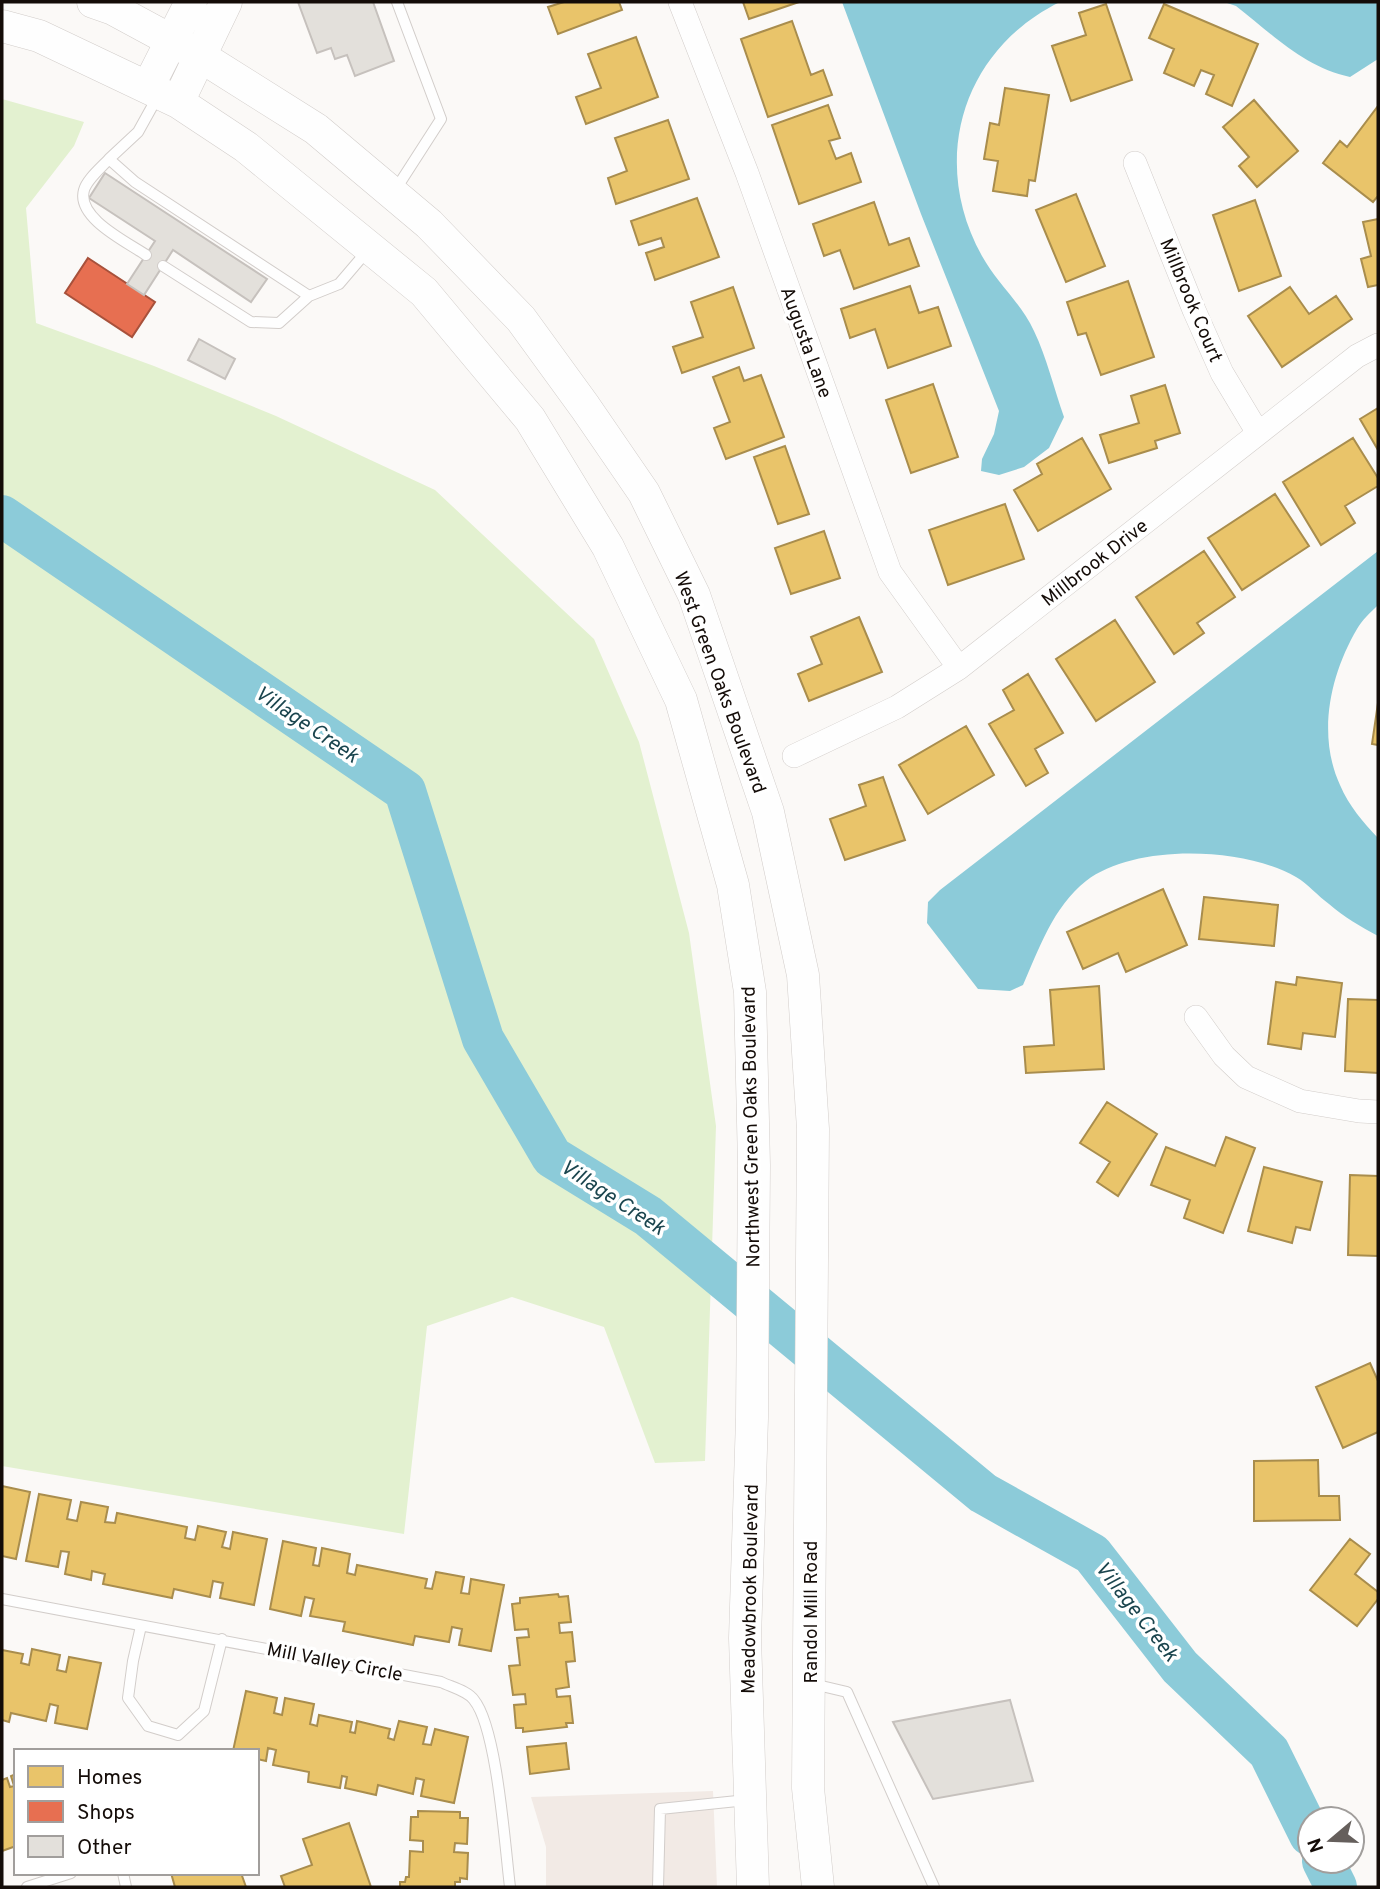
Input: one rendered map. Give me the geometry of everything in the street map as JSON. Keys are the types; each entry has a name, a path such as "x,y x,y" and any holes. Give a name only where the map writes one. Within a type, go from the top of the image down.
{"main road":[{"path":"93,2 113,9 200,56"},
{"path":"162,94 170,41 191,2"},
{"path":"162,94 200,56 226,2"},
{"name":"Northwest Green Oaks Boulevard","path":"2,26 39,36 162,94 246,147 424,292 530,419 608,547 681,700 733,885 749,983 754,1164 753,1290"},
{"name":"West Green Oaks Boulevard","path":"200,56 316,129 429,224 521,319 644,493 694,595 768,812 803,975 813,1129 812,1337"},
{"name":"Meadowbrook Boulevard","path":"753,1290 745,1638 753,1887"},
{"name":"Randol Mill Road","path":"812,1337 808,1788 818,1887"}],"street":[{"name":"Augusta Lane","path":"680,2 747,173 890,572 959,668"},
{"name":"Millbrook Court","path":"1135,163 1222,373 1258,433"},
{"name":"Millbrook Drive","path":"794,756 897,707 959,668 1357,356 1378,345"},
{"path":"1195,1017 1224,1056 1246,1077 1300,1101 1378,1112"}],"lane":[{"path":"393,194 441,119 397,2"},
{"path":"146,255 97,222 84,206 84,188 109,159 138,132 162,94"},
{"path":"109,159 135,182 309,296"},
{"path":"163,265 251,323 279,323 309,296 339,284 370,248"},
{"name":"Mill Valley Circle","path":"2,1599 441,1682 473,1697 484,1715 493,1755 510,1887"},
{"path":"141,1626 128,1698 148,1726 178,1735 204,1711 222,1639"},
{"path":"810,1683 847,1692 934,1887"},
{"path":"658,1887 660,1809 750,1800"},
{"path":"27,1887 65,1875"}],"shaded area":[{"path":"713,1791 717,1887 546,1887 546,1847 531,1797"}],"green space":[{"path":"2,99 84,122 74,146 26,208 36,323 154,366 276,416 435,490 594,639 639,742 689,933 716,1126 705,1461 655,1463 604,1327 512,1297 427,1326 404,1534 2,1466"}],"water":[{"path":"842,2 1060,2 1026,23 999,49 978,78 964,111 958,147 958,183 966,220 982,256 1034,331 1064,417 1049,448 1024,467 999,475 981,471 982,459 994,434 999,411 921,214"},
{"path":"1224,2 1378,2 1378,59 1350,77 1334,73 1304,58 1236,6"},
{"path":"1378,551 1378,605 1359,626 1340,666 1334,685 1328,726 1333,766 1340,785 1357,813 1378,838 1378,936 1341,913 1296,877 1274,867 1220,855 1160,855 1132,860 1107,869 1074,891 1048,929 1023,985 1010,991 978,989 927,923 928,902"}],"building: Homes":[{"path":"564,2 619,2 622,10 558,34 548,7"},
{"path":"743,2 799,2 749,19"},
{"path":"1106,4 1132,80 1071,101 1052,46 1086,35 1079,13"},
{"path":"1164,4 1258,44 1232,106 1206,94 1214,75 1201,70 1194,86 1164,73 1174,49 1149,38"},
{"path":"792,21 811,75 823,70 832,95 768,117 741,39"},
{"path":"636,37 658,97 586,124 576,97 601,88 588,54"},
{"path":"1005,88 1049,95 1035,181 1029,180 1027,196 993,191 998,161 984,159 990,123 999,125"},
{"path":"1254,100 1298,151 1257,187 1239,166 1249,157 1223,127"},
{"path":"828,105 840,138 829,141 836,159 851,153 861,182 799,204 772,125"},
{"path":"1378,106 1378,196 1373,202 1323,163 1340,141 1347,147"},
{"path":"668,120 689,179 616,204 608,178 627,171 615,138"},
{"path":"1076,194 1105,266 1066,282 1036,210"},
{"path":"697,198 719,257 655,280 646,253 664,247 661,238 639,245 631,221"},
{"path":"1255,200 1281,276 1239,291 1213,215"},
{"path":"874,202 889,245 909,238 919,266 854,289 840,250 824,256 813,224"},
{"path":"1378,219 1378,285 1368,287 1361,259 1371,256 1363,222"},
{"path":"1128,281 1154,357 1101,375 1086,333 1078,335 1067,302"},
{"path":"910,286 919,313 938,307 951,346 888,368 875,329 850,338 841,309"},
{"path":"733,287 754,348 682,373 673,347 703,337 691,302"},
{"path":"1290,287 1309,314 1336,296 1352,319 1282,367 1248,316"},
{"path":"739,367 744,381 761,375 784,437 726,459 714,428 730,422 713,377"},
{"path":"933,384 958,457 911,473 886,400"},
{"path":"1165,385 1180,433 1155,441 1157,448 1109,463 1100,435 1139,423 1131,396"},
{"path":"1378,408 1378,450 1360,419"},
{"path":"1082,438 1111,489 1038,531 1014,490 1042,474 1037,464"},
{"path":"1353,438 1378,478 1378,486 1345,506 1355,523 1321,545 1283,482"},
{"path":"785,446 809,514 778,524 754,457"},
{"path":"1275,494 1309,546 1242,590 1208,538"},
{"path":"1005,504 1024,559 948,585 929,530"},
{"path":"824,531 840,578 791,594 775,548"},
{"path":"1204,551 1235,597 1197,623 1204,633 1174,654 1136,597"},
{"path":"859,617 882,672 809,701 798,674 822,664 811,637"},
{"path":"1115,620 1155,682 1096,721 1056,659"},
{"path":"1028,674 1063,733 1035,749 1048,773 1026,786 989,724 1014,710 1003,690"},
{"path":"1378,703 1378,745 1372,744"},
{"path":"966,726 994,775 928,814 899,765"},
{"path":"883,777 905,840 845,860 830,819 866,806 859,785"},
{"path":"1163,889 1187,945 1126,972 1118,953 1083,969 1067,932"},
{"path":"1204,897 1278,905 1274,946 1199,939"},
{"path":"1297,977 1342,983 1335,1037 1303,1033 1301,1049 1268,1044 1276,982 1296,985"},
{"path":"1099,986 1104,1069 1026,1073 1024,1047 1054,1045 1050,990"},
{"path":"1348,999 1378,1000 1378,1073 1345,1071"},
{"path":"1107,1102 1157,1134 1118,1196 1097,1182 1110,1162 1080,1143"},
{"path":"1226,1137 1255,1148 1223,1233 1184,1218 1190,1200 1151,1185 1166,1147 1215,1166"},
{"path":"1264,1167 1322,1182 1310,1230 1296,1227 1292,1243 1248,1231"},
{"path":"1350,1175 1378,1176 1378,1256 1348,1255"},
{"path":"1370,1363 1378,1381 1378,1432 1343,1448 1316,1387"},
{"path":"1318,1460 1319,1496 1339,1496 1340,1520 1254,1521 1254,1461"},
{"path":"2,1486 30,1492 16,1559 2,1556"},
{"path":"39,1494 71,1500 67,1519 77,1521 81,1502 108,1507 105,1522 115,1523 117,1513 187,1527 185,1538 195,1540 198,1526 226,1532 222,1547 230,1549 233,1532 267,1539 254,1605 220,1598 223,1583 213,1581 210,1597 174,1589 172,1598 103,1584 105,1574 92,1571 91,1580 65,1574 69,1552 61,1551 58,1567 26,1561"},
{"path":"1350,1539 1370,1554 1355,1574 1378,1592 1378,1599 1357,1626 1310,1590"},
{"path":"283,1541 316,1548 313,1565 319,1566 322,1548 350,1554 347,1573 355,1575 357,1565 427,1579 425,1588 432,1589 436,1572 464,1577 461,1593 469,1594 471,1579 504,1585 491,1651 459,1645 462,1629 452,1627 449,1642 415,1636 413,1645 343,1631 345,1622 310,1616 314,1599 305,1597 301,1616 270,1609"},
{"path":"558,1594 559,1597 568,1596 571,1622 559,1623 560,1633 572,1632 575,1661 566,1662 569,1687 556,1689 557,1697 570,1696 573,1723 566,1723 567,1727 523,1732 523,1728 516,1728 514,1705 526,1704 525,1694 513,1695 509,1666 520,1665 517,1638 529,1637 528,1629 515,1630 512,1604 520,1603 520,1598"},
{"path":"32,1649 60,1655 57,1670 66,1672 69,1657 101,1663 87,1729 55,1723 58,1706 50,1704 46,1721 11,1713 9,1722 2,1720 2,1650 23,1654 21,1663 29,1665"},
{"path":"246,1691 277,1698 274,1713 282,1715 285,1698 314,1704 310,1724 317,1726 319,1715 352,1722 350,1732 355,1733 357,1721 390,1729 388,1738 394,1740 399,1721 427,1727 423,1744 431,1745 435,1729 468,1737 454,1803 421,1796 424,1780 416,1778 413,1794 378,1785 376,1795 345,1788 347,1777 342,1776 340,1788 308,1782 309,1772 273,1765 276,1750 268,1748 266,1761 259,1759 259,1749 233,1749"},
{"path":"566,1743 569,1769 530,1774 527,1747"},
{"path":"7,1778 10,1787 14,1786 14,1847 2,1851 2,1780"},
{"path":"418,1811 460,1812 460,1818 468,1818 467,1844 455,1843 454,1852 468,1853 467,1879 460,1878 460,1882 455,1882 455,1887 400,1887 400,1882 405,1882 406,1877 409,1877 410,1851 423,1852 423,1841 410,1840 411,1817 418,1817"},
{"path":"349,1823 371,1887 285,1887 281,1876 312,1865 303,1839"},
{"path":"172,1875 242,1875 246,1887 175,1887"}],"building: Shops":[{"path":"88,258 155,302 132,337 65,293"}],"building: Other":[{"path":"298,2 373,2 394,61 355,76 347,55 335,59 331,48 317,53"},
{"path":"105,173 267,279 251,302 173,250 144,295 127,284 155,241 89,198"},
{"path":"199,339 235,359 225,379 188,360"},
{"path":"1010,1700 1033,1781 933,1799 893,1722"}],"waterway":[{"name":"Village Creek","path":"2,516 405,791 483,1039 552,1157 648,1216 983,1493 1092,1554 1180,1667 1269,1752 1296,1807"},
{"name":"Village Creek","path":"1330,1875 1336,1887"}]}
